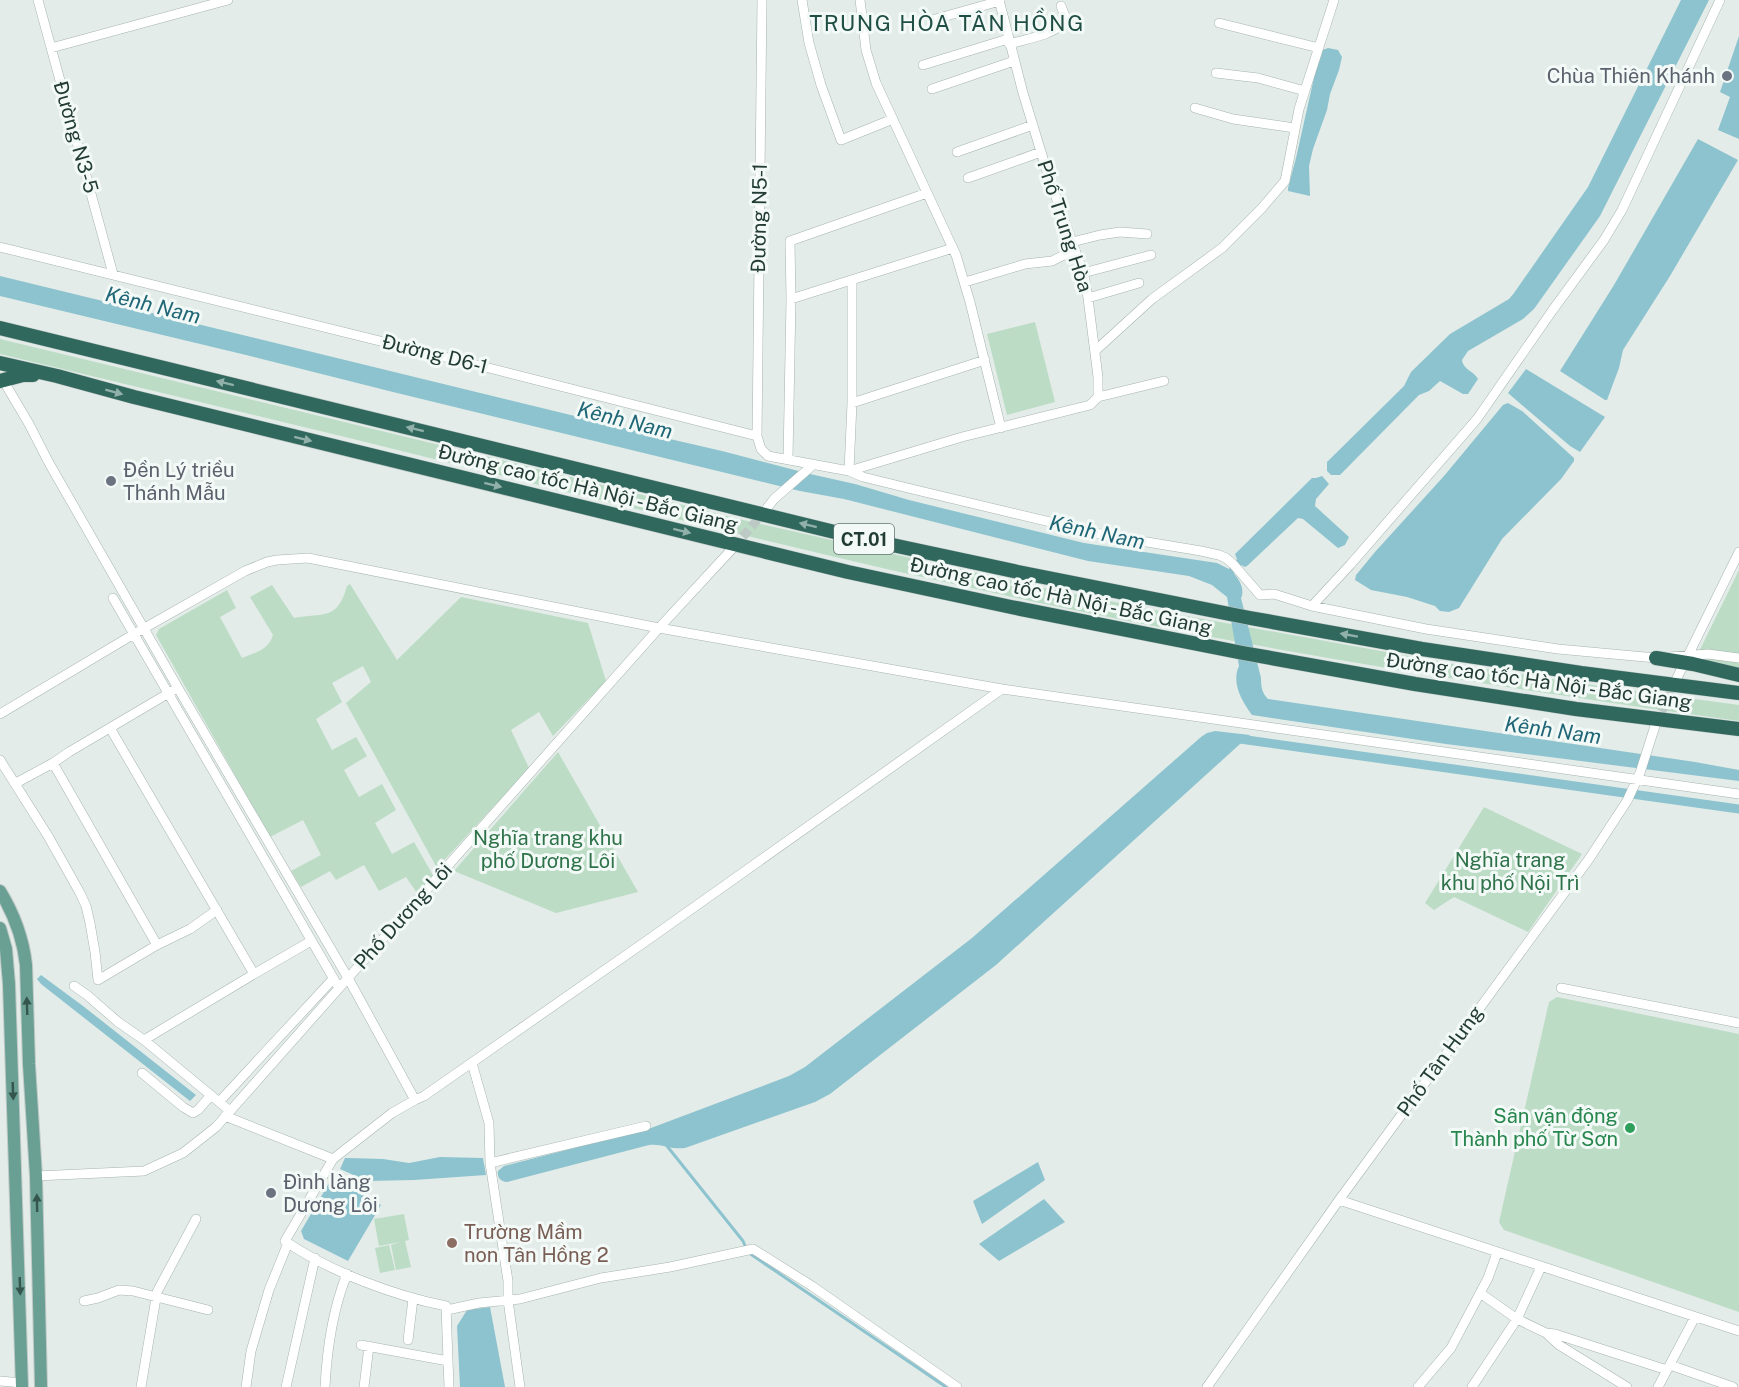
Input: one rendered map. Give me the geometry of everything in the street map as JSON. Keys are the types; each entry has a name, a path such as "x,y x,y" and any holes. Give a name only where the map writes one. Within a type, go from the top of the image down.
{"highway":[{"name":"Đường cao tốc Hà Nội - Bắc Giang","path":"0,328 855,537 1018,572 1422,649 1581,673 1739,693"},
{"name":"Đường cao tốc Hà Nội - Bắc Giang","path":"0,363 57,376 134,398 848,572 1011,607 1415,684 1576,709 1739,729"},
{"path":"2,381 28,375 57,376"},
{"path":"1656,658 1687,659 1739,675"}],"main road":[{"path":"0,891 13,913 25,949 36,1176 41,1385 22,1385 12,1065 6,949 0,928"},
{"path":"12,1065 29,1064"}],"street":[{"name":"Đường N3-5","path":"38,0 113,274"},
{"path":"51,48 228,0"},
{"name":"Đường N5-1","path":"757,436 762,0"},
{"path":"802,0 809,44 841,140 893,119"},
{"path":"860,0 866,50 876,83 953,248 965,282 1001,428"},
{"path":"1095,351 1152,299 1222,248 1285,181 1305,91 1333,0"},
{"path":"1312,606 1477,419 1604,240 1622,210 1720,0"},
{"path":"932,20 1000,1"},
{"name":"Phố Trung Hòa","path":"1000,1 1014,61 1041,152 1083,273 1095,351 1098,397"},
{"path":"923,65 1053,32 1067,21 1061,6"},
{"path":"1219,23 1319,48"},
{"path":"932,89 1014,61"},
{"path":"1216,73 1258,78 1305,91"},
{"path":"1195,108 1233,118 1296,128"},
{"path":"957,153 1033,125"},
{"path":"968,178 1041,152"},
{"path":"788,459 790,241 927,193"},
{"path":"965,282 1025,264 1052,261 1073,246 1101,235 1120,232 1147,234"},
{"name":"Đường D6-1","path":"0,247 757,436"},
{"path":"791,299 953,248"},
{"path":"1083,273 1151,255"},
{"path":"849,471 852,403 852,280"},
{"path":"1088,298 1139,283"},
{"path":"852,403 985,360"},
{"path":"2,381 348,978 216,1127 183,1153 144,1171 36,1176"},
{"path":"849,471 962,437 1090,405 1098,397 1164,381"},
{"path":"757,436 761,449 768,456 849,471 862,477 1094,532 1202,550 1219,555 1233,564 1262,596 1274,594 1312,606 1426,629 1558,650 1656,658"},
{"path":"767,508 814,464"},
{"name":"Phố Dương Lôi","path":"415,1100 348,978 732,549"},
{"path":"1675,682 1739,552"},
{"path":"0,714 245,571 267,562 299,557 659,628 1002,689 1739,794"},
{"path":"113,598 339,988"},
{"path":"1687,659 1708,654 1739,658"},
{"path":"16,783 178,688"},
{"path":"449,1387 446,1306 413,1299 347,1274 285,1241 333,1159 392,1113 424,1096 472,1063 1002,689"},
{"name":"Phố Tân Hưng","path":"1207,1387 1339,1200 1589,859 1628,801 1655,726"},
{"path":"110,728 254,974"},
{"path":"0,760 65,862 86,906 98,980"},
{"path":"53,763 157,945"},
{"path":"87,995 98,980 157,945 190,930 217,910"},
{"path":"144,1040 311,941"},
{"path":"219,1102 333,979"},
{"path":"74,986 211,1095 227,1114 333,1159"},
{"path":"1561,988 1739,1023"},
{"path":"472,1063 489,1123 490,1163 508,1281 508,1300 520,1387"},
{"path":"142,1072 193,1113 211,1095"},
{"path":"490,1163 646,1126"},
{"path":"1339,1200 1739,1331"},
{"path":"141,1387 156,1297 196,1219"},
{"path":"246,1387 251,1351 269,1290 288,1243"},
{"path":"447,1310 508,1300 601,1278 670,1267 753,1249 812,1286 957,1387"},
{"path":"1418,1387 1451,1348 1488,1278 1497,1252"},
{"path":"286,1387 315,1258"},
{"path":"1476,1386 1517,1319 1541,1267"},
{"path":"325,1387 327,1350 332,1324 347,1274"},
{"path":"84,1300 98,1298 119,1290 208,1310"},
{"path":"1480,1293 1517,1319 1546,1333 1559,1346 1627,1387"},
{"path":"408,1340 413,1299"},
{"path":"1658,1387 1695,1317"},
{"path":"1546,1333 1733,1387"},
{"path":"364,1387 365,1346 448,1361"},
{"path":"0,1381 22,1385"}],"green space":[{"path":"1035,322 1055,402 1007,415 987,334"},
{"path":"0,339 743,520 1044,588 1453,664 1739,705 1739,721 1487,684 1319,656 1152,626 989,592 751,537 0,354"},
{"path":"1739,570 1739,668 1693,664"},
{"path":"350,584 397,660 461,597 588,623 606,681 553,736 539,712 511,730 529,768 437,868 346,703 371,682 363,666 332,683 342,702 316,719 332,750 356,737 367,756 344,770 359,797 382,784 396,810 375,823 392,854 414,842 434,877 417,893 406,877 379,891 364,865 336,880 330,871 301,887 291,871 321,855 303,820 270,837 156,635 159,629 227,590 236,608 220,617 242,658 265,648 273,635 250,597 272,585 294,618 321,615 339,605"},
{"name":"Nghĩa trang khu phố Dương Lôi","path":"558,752 638,892 556,913 454,871"},
{"name":"Nghĩa trang khu phố Nội Trì","path":"1484,807 1582,854 1528,932 1454,897 1434,910 1425,903"},
{"name":"Sân vận động Thành phố Từ Sơn","path":"1557,997 1739,1034 1739,1312 1504,1230 1499,1222 1549,1002"},
{"path":"404,1214 409,1240 405,1241 411,1267 396,1270 391,1245 400,1242 379,1246 374,1219"},
{"path":"389,1245 395,1270 380,1273 375,1248"}],"water":[{"path":"1681,0 1709,0 1600,216 1534,309 1523,319 1468,351 1462,360 1463,363 1478,379 1468,394 1463,394 1440,381 1429,391 1419,395 1340,475 1331,475 1327,471 1327,462 1404,386 1411,372 1450,334 1509,299 1514,293 1588,187"},
{"path":"1739,36 1739,139 1718,130 1730,97 1720,92"},
{"path":"1328,48 1338,50 1342,57 1309,166 1310,196 1288,191 1288,188 1320,51"},
{"path":"1698,139 1738,160 1670,276 1623,350 1619,368 1607,400 1605,400 1560,371 1614,285"},
{"name":"Kênh Nam","path":"0,276 722,451 1084,543 1217,563 1229,569 1237,559 1235,554 1312,478 1322,476 1329,484 1316,499 1315,506 1349,537 1345,545 1338,548 1303,519 1298,518 1247,566 1242,565 1234,574 1241,585 1241,598 1262,687 1268,699 1695,762 1739,770 1739,781 1446,744 1252,715 1241,698 1237,685 1239,666 1227,597 1212,585 1189,576 1088,561 844,499 800,491 0,296"},
{"path":"1526,369 1605,417 1580,452 1508,393"},
{"path":"1508,403 1522,411 1574,458 1574,461 1561,479 1502,539 1459,608 1449,612 1440,611 1435,606 1407,597 1371,590 1355,580 1356,575 1375,552 1444,476 1503,405"},
{"path":"1215,731 1250,735 996,965 830,1094 815,1102 685,1148 649,1145 507,1182 502,1181 498,1175 498,1171 504,1166 651,1128 789,1076 805,1067 972,938 1201,737"},
{"path":"41,975 196,1095 190,1101 41,984 37,979"},
{"path":"440,1157 483,1158 486,1175 367,1181 340,1169 345,1158 383,1159 409,1163"},
{"path":"1038,1162 1045,1180 982,1224 973,1201"},
{"path":"337,1182 381,1205 348,1261 304,1239 301,1231 329,1183"},
{"path":"1044,1199 1065,1222 999,1261 979,1244"},
{"path":"490,1307 505,1387 460,1387 457,1326 467,1310"}],"waterway":[{"path":"1233,739 1739,809"},
{"path":"667,1146 743,1241 746,1248"},
{"path":"749,1253 946,1387"}],"tunnel":[{"path":"734,547 764,512"},
{"path":"1656,724 1675,682"}],"place":[{"name":"Chùa Thiên Khánh","path":"1727,76"},
{"name":"Đền Lý triều Thánh Mẫu","path":"111,481"},
{"name":"Sân vận động Thành phố Từ Sơn","path":"1630,1128"},
{"name":"Đình làng Dương Lôi","path":"271,1193"},
{"name":"Trường Mầm non Tân Hồng 2","path":"452,1243"}],"district":[{"name":"TRUNG HÒA TÂN HỒNG","path":"947,23"}]}
